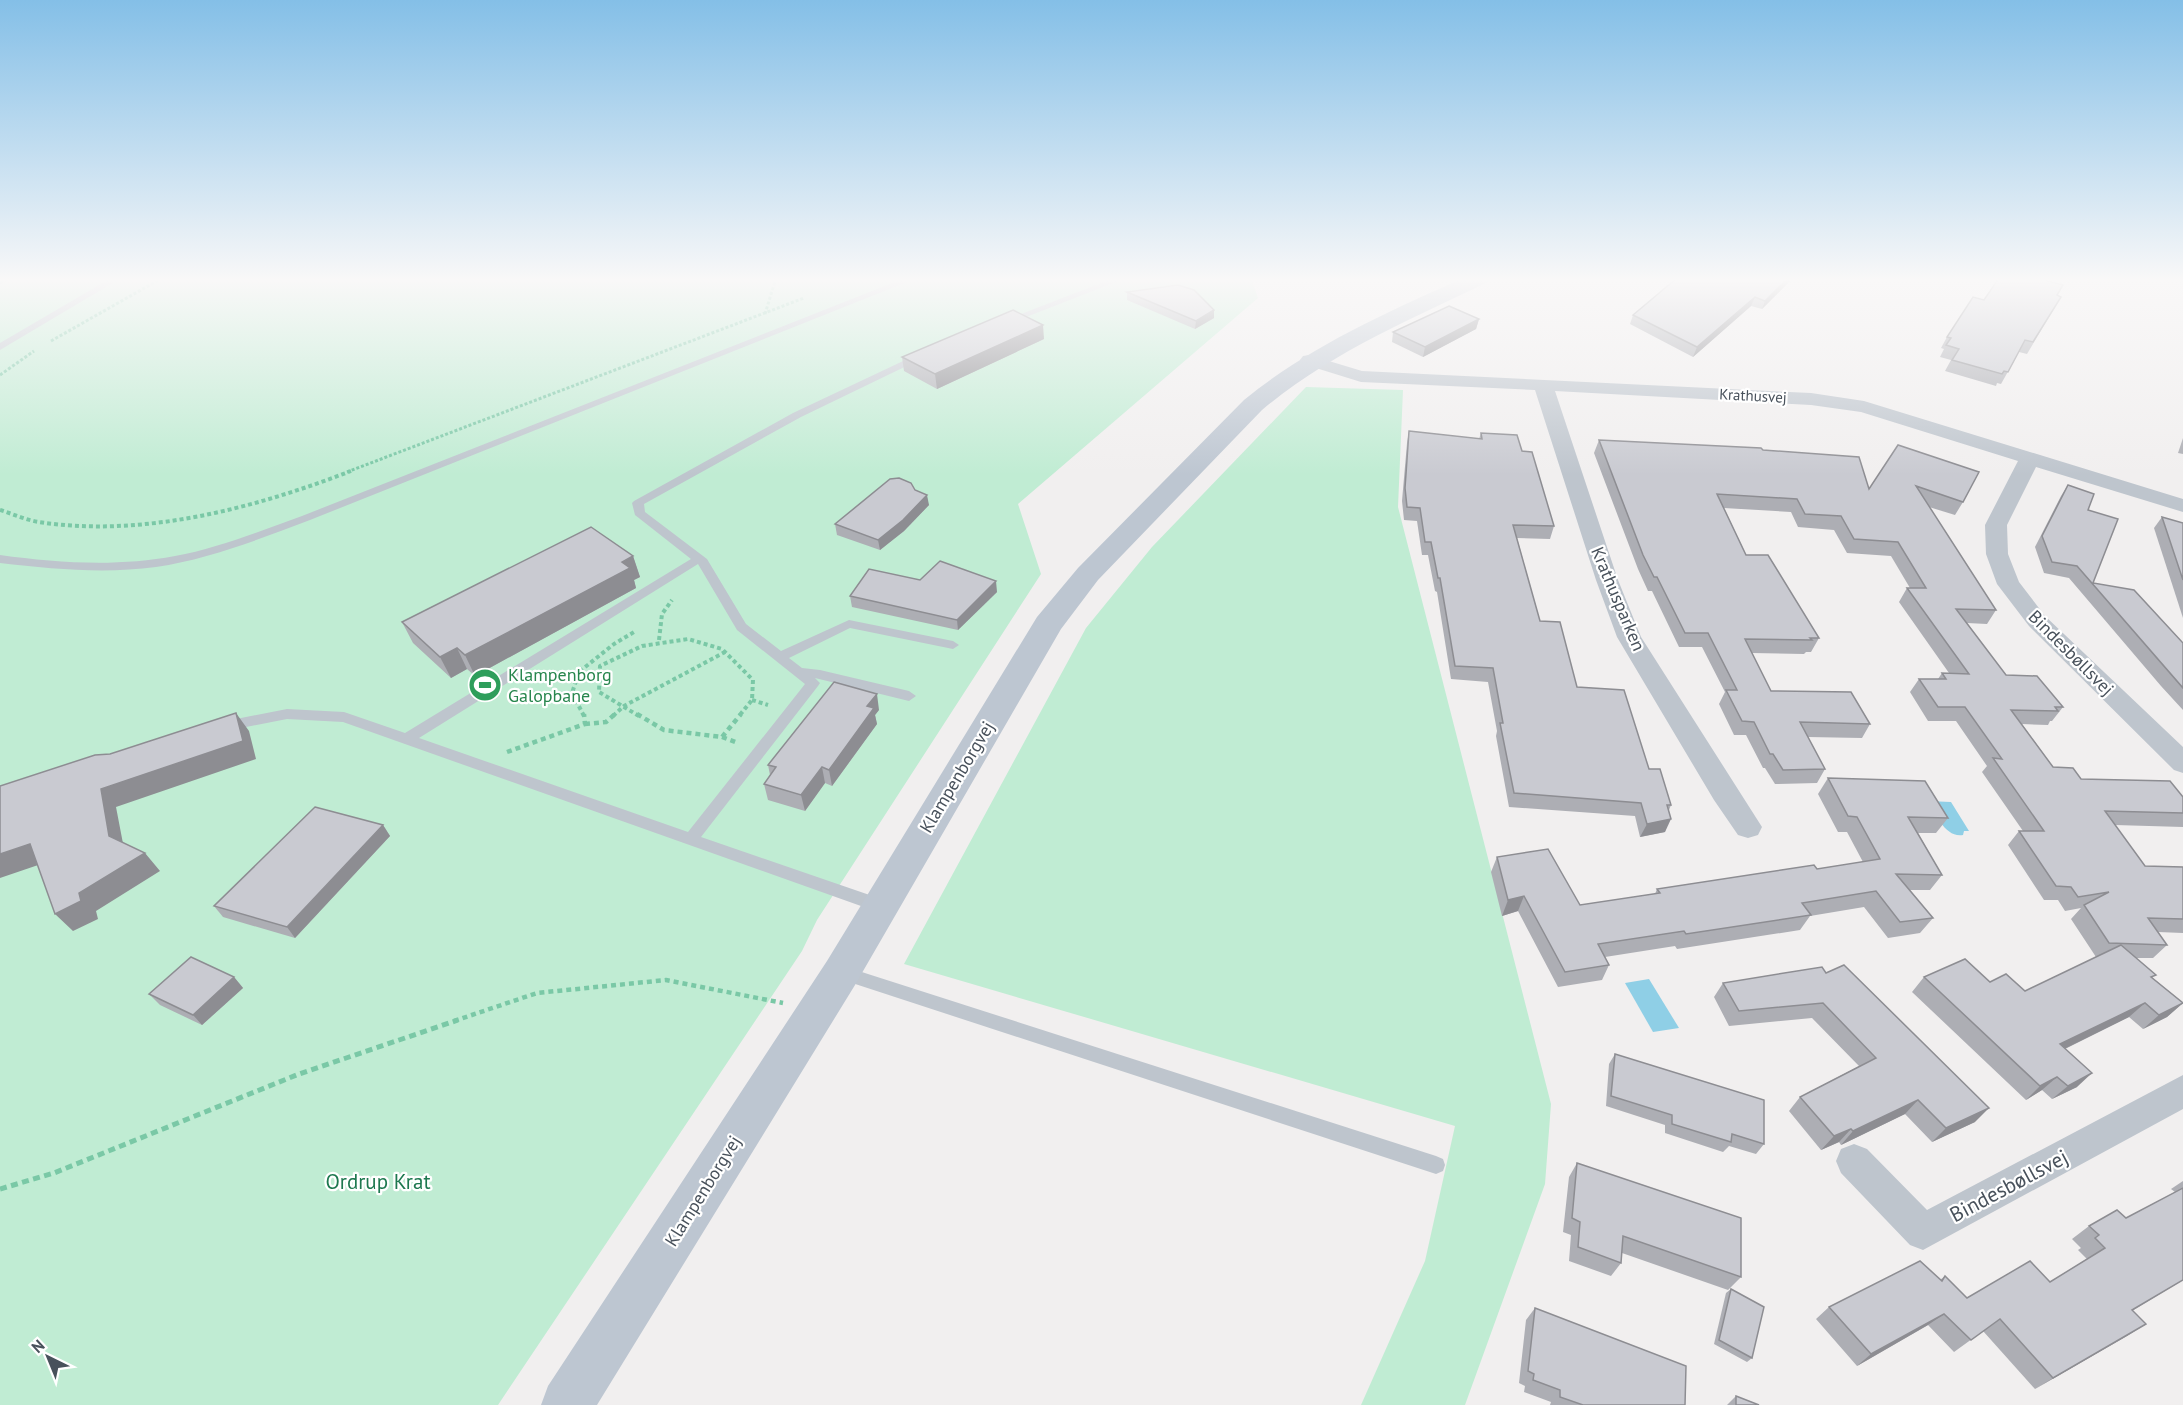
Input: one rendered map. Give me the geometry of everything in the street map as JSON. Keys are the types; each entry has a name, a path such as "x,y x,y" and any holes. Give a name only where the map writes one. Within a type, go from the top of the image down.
{"street":[{"name":"Klampenborgvej","path":"567,1405 841,973 1048,624 1088,574 1253,405 1281,380 1310,360 1344,344"},
{"name":"Krathusvej","path":"1310,360 1361,376 1811,399 1864,407 2183,506"},
{"name":"Krathusparken","path":"1543,385 1606,580 1629,637 1724,793 1748,827"},
{"name":"Bindesbøllsvej","path":"2030,458 1996,525 1997,554 2008,584 2037,621 2183,763"},
{"name":"Bindesbøllsvej","path":"1854,1161 1923,1232 2183,1091"}],"lane":[{"path":"0,558 77,566 114,566 157,562 220,548 306,518 747,344"},
{"path":"691,839 813,683 741,627 717,582 699,559 639,513 638,504 797,415 925,354"},
{"path":"407,739 699,559"},
{"path":"780,657 849,624 953,645"},
{"path":"799,672 820,674 909,696"},
{"path":"212,731 234,723 287,714 344,717 881,906"},
{"path":"841,973 1436,1165"}],"path":[{"path":"0,510 40,522 97,526 141,524 185,518 253,503 330,479 687,344"},
{"path":"0,375 38,348"},
{"path":"585,724 584,712 572,693 579,672 614,644 634,632"},
{"path":"688,639 725,652 753,680 752,700 722,737 664,729 599,692 600,666 622,652 659,640 688,639"},
{"path":"476,763 585,724 606,722 624,706 725,652"},
{"path":"0,1189 54,1173 299,1074 537,993 666,980 818,1010"}],"green space":[{"name":"Klampenborg Galopbane","path":"0,344 1205,344 1018,504 1041,574 817,920 802,951 498,1405 0,1405"},
{"path":"1306,387 1403,390 1398,507 1551,1104 1545,1184 1465,1405 1361,1405 1425,1261 1455,1126 904,964 1086,628 1152,547"}],"water":[{"path":"1928,801 1951,802 1969,831 1964,831 1963,835 1951,833 1942,824"},
{"path":"1649,979 1679,1028 1653,1032 1625,983"}],"building":[{"path":"934,344 1002,344 935,374 902,357"},
{"path":"1418,344 1432,344 1425,347"},
{"path":"2023,344 2008,372 2004,371 2002,374 1952,360 1959,349 1946,345"},
{"path":"1409,431 1482,439 1481,433 1517,435 1522,451 1532,452 1554,526 1513,525 1540,621 1560,622 1577,687 1624,690 1649,769 1660,769 1671,805 1667,805 1671,819 1647,824 1641,803 1514,793 1500,723 1503,723 1493,668 1455,666 1440,578 1438,578 1431,542 1425,542 1420,508 1407,507 1405,488"},
{"path":"1599,440 1761,448 1763,450 1859,457 1869,489 1898,445 1979,472 1963,502 1916,486 1996,610 1956,609 2006,675 2037,676 2063,707 2055,707 2058,711 2011,710 2053,767 2073,768 2081,779 2170,781 2183,797 2183,813 2105,811 2145,866 2183,867 2183,919 2148,918 2167,945 2109,943 2084,905 2109,892 2078,897 2071,887 2056,886 2019,831 2044,831 1993,758 2002,759 1965,707 1938,707 1919,679 1946,679 1942,673 1969,674 1907,588 1926,588 1898,542 1854,539 1841,516 1805,514 1797,499 1717,494 1746,555 1768,555 1819,638 1810,638 1812,640 1745,639 1771,691 1851,692 1870,724 1800,722 1825,769 1783,770 1773,754 1770,754 1754,722 1742,721 1726,690 1737,690 1708,633 1685,633 1657,577 1654,577 1643,555"},
{"path":"899,478 911,483 915,490 927,495 903,520 878,540 835,524 890,479"},
{"path":"2068,485 2094,494 2088,510 2118,519 2093,583 2134,590 2183,643 2183,688 2077,566 2052,562 2042,536"},
{"path":"2162,517 2183,523 2183,580"},
{"path":"591,527 633,556 622,562 630,568 465,655 457,648 440,657 402,622"},
{"path":"940,561 996,581 957,620 850,596 869,569 920,580"},
{"path":"834,682 877,694 867,706 874,708 829,770 822,767 801,795 764,784 776,767 768,765"},
{"path":"236,713 243,741 101,789 109,836 145,853 79,893 81,901 55,914 30,844 0,854 0,786 95,755 110,754"},
{"path":"1828,778 1925,781 1948,818 1908,817 1942,875 1896,874 1933,918 1900,922 1876,891 1802,903 1811,915 1686,934 1684,931 1598,944 1609,965 1565,972 1524,896 1508,900 1497,857 1548,849 1580,905 1660,893 1657,889 1814,865 1817,869 1880,859 1857,817 1848,816"},
{"path":"315,807 383,825 287,927 214,906"},
{"path":"2121,945 2156,975 2151,977 2183,1003 2159,1015 2145,1003 2060,1044 2092,1073 2068,1086 2057,1077 2040,1086 1924,977 1965,959 1990,982 2006,974 2025,991"},
{"path":"191,957 234,977 193,1015 149,994"},
{"path":"1844,965 1989,1108 1946,1128 1918,1100 1853,1131 1851,1129 1834,1136 1800,1097 1876,1058 1823,1003 1739,1011 1723,983 1822,967 1826,973"},
{"path":"1615,1054 1764,1100 1764,1144 1732,1134 1731,1142 1672,1124 1672,1115 1611,1096"},
{"path":"1577,1163 1741,1218 1741,1277 1623,1236 1621,1263 1578,1247 1580,1222 1572,1218"},
{"path":"2183,1188 2183,1280 2132,1310 2146,1324 2053,1378 2000,1319 1971,1340 1944,1314 1871,1354 1829,1307 1920,1261 1942,1281 1945,1276 1967,1298 2030,1261 2050,1282 2105,1248 2095,1238 2099,1235 2089,1226 2117,1210 2126,1218"},
{"path":"1731,1289 1764,1307 1752,1358 1719,1340"},
{"path":"1535,1308 1686,1366 1685,1405 1583,1405 1560,1397 1560,1390 1533,1380 1534,1374 1528,1371"},
{"path":"1736,1396 1759,1405 1736,1405"}],"place":[{"name":"Klampenborg Galopbane","path":"485,685"}],"park label":[{"name":"Ordrup Krat","path":"378,1182"}]}
